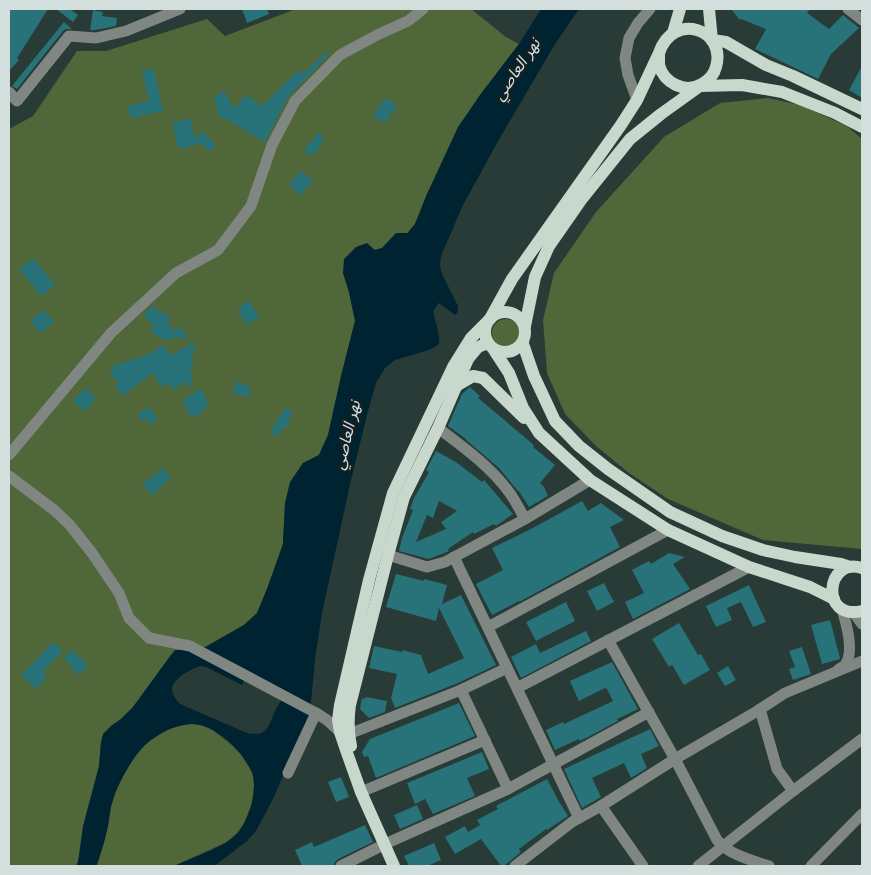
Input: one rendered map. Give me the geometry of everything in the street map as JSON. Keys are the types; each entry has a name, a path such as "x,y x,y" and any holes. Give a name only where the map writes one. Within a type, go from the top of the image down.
{"main road":[{"path":"673,33 680,9"},
{"path":"525,326 535,277 549,246 580,200 630,139 709,80 715,71 718,60 717,50 712,40 709,9"},
{"path":"539,433 523,408 509,373 486,338 486,325 512,279 637,100 666,38 683,29 694,29 704,33 712,40 726,42 766,65 862,109"},
{"path":"659,53 659,64 663,74 670,82 679,86 689,88 742,85 782,92 835,113 862,127"},
{"path":"344,733 404,497 438,428 468,359 478,347 491,346 500,352 506,353 518,349 523,344 526,332 525,326 521,319 509,312 496,314 471,338 453,367 393,493 369,580 340,705 338,720 364,791 387,843 400,866"},
{"path":"523,344 534,376 555,421 579,446 608,469 670,512 722,536 763,550 796,558 856,568"},
{"path":"456,386 473,376 483,378 590,480 668,530 749,567 810,587 848,608"},
{"path":"848,608 832,590 834,579 841,572 856,568"},
{"path":"387,843 394,866"}],"street":[{"path":"9,92 17,101 69,36 96,38 126,31 180,9"},
{"path":"9,455 111,333 176,273 218,250 251,206 272,145 295,101 340,55 408,21 424,9"},
{"path":"637,100 628,75 625,58 629,38 638,23 650,9"},
{"path":"848,9 862,20"},
{"path":"438,428 489,469 510,493 525,519"},
{"path":"9,476 54,510 69,524 92,553 119,593 129,618 149,638 190,646 316,713 344,733 461,690 507,668"},
{"path":"388,556 428,567 445,562 525,519 590,480"},
{"path":"488,627 668,530"},
{"path":"454,557 579,818"},
{"path":"517,688 749,567"},
{"path":"848,608 862,624"},
{"path":"837,672 845,664 848,657 848,608"},
{"path":"608,640 675,759 716,840 722,847 731,852 770,866"},
{"path":"523,864 572,822 785,693 862,661"},
{"path":"461,690 508,789"},
{"path":"760,709 777,769 793,791"},
{"path":"341,866 387,843 508,789 649,712"},
{"path":"288,773 316,713"},
{"path":"698,866 862,739"},
{"path":"364,791 485,740"},
{"path":"601,806 643,866"},
{"path":"811,866 862,814"}],"green space":[{"path":"296,9 471,9 506,37 519,44 480,95 427,194 415,224 407,233 396,234 382,248 375,250 343,273 355,321 328,435 319,455 303,463 285,503 283,544 257,613 244,625 200,650 171,655 133,707 111,726 101,742 99,766 76,866 9,866 9,129 33,116 77,51 106,51 207,19 225,36"},
{"path":"768,98 800,105 847,126 862,139 862,549 763,540 668,499 629,473 596,446 565,414 547,373 543,320 554,273 596,212 664,137 720,103"},
{"path":"506,319 516,323 520,333 516,343 506,347 496,343 492,333 496,323"},
{"path":"191,724 211,729 232,745 240,753 253,774 252,803 244,823 227,842 174,866 97,866 109,823 113,799 120,781 131,763 137,754 158,734"}],"water":[{"name":"نهر العاصي","path":"541,9 579,9 555,44 497,143 463,205 441,256 442,274 458,306 458,312 455,315 439,303 434,312 439,344 426,351 395,360 385,368 376,383 351,480 322,613 310,713 274,797 256,831 247,841 217,864 212,866 174,866 225,843 238,833 249,813 254,790 253,776 250,768 243,757 219,734 210,728 200,725 177,726 161,733 142,748 125,772 111,806 106,836 96,866 76,866 83,826 99,766 103,734 133,707 175,650 200,650 244,625 257,613 283,544 285,503 290,482 303,463 319,455 328,435 355,321 343,273 344,259 356,247 367,243 375,250 382,248 396,233 408,233 415,224 458,127 519,44","holes":["200,666 206,667 242,685 247,674 285,693 266,730 259,734 247,733 180,704 174,697 173,685 183,674 192,669"]}],"building":[{"path":"9,9 48,9 17,58 19,60 9,71"},
{"path":"56,9 70,9 78,15 73,22"},
{"path":"242,9 267,9 269,14 247,23"},
{"path":"731,9 810,9 807,13 829,29 843,15 859,28 831,54 818,79 755,49 766,29 740,20"},
{"path":"93,10 103,12 102,16 117,18 116,26 90,30"},
{"path":"64,22 72,29 63,31 17,89 12,86"},
{"path":"326,52 329,55 288,97 265,142 224,118 222,120 214,97 224,91 234,109 246,95 262,106 299,70 303,74"},
{"path":"862,66 862,98 849,90"},
{"path":"154,69 163,111 131,118 128,106 149,101 142,71"},
{"path":"386,98 397,106 384,123 373,115"},
{"path":"190,118 195,138 203,131 216,146 209,152 201,143 179,149 172,123"},
{"path":"319,132 324,137 320,141 323,143 312,156 304,150"},
{"path":"301,171 313,180 301,195 289,185"},
{"path":"33,258 55,285 41,296 19,269"},
{"path":"249,301 259,317 247,325 238,308"},
{"path":"154,306 161,315 165,311 170,318 167,321 175,332 181,327 189,339 175,337 168,341 149,331 154,327 143,314"},
{"path":"44,310 54,322 40,333 30,321"},
{"path":"194,342 196,349 192,352 191,388 186,382 172,390 169,383 162,387 152,373 123,396 115,386 119,383 109,372 113,369 112,366 147,355 163,345 171,355"},
{"path":"238,381 249,387 251,391 247,397 232,392"},
{"path":"470,387 480,396 478,398 555,465 540,483 548,496 529,507 518,490 499,468 448,426 462,394"},
{"path":"86,388 96,399 84,411 73,401"},
{"path":"201,388 208,403 201,415 198,413 195,418 186,412 188,410 183,400"},
{"path":"149,407 158,419 150,425 146,418 142,421 137,415"},
{"path":"285,408 293,412 288,420 290,422 286,428 283,427 277,437 270,432"},
{"path":"436,451 456,462 482,482 484,480 513,514 496,526 494,524 474,534 473,532 448,549 449,551 429,559 399,551 413,510 410,509 414,498 429,472 426,470","holes":["439,501 457,511 441,522 446,529 416,542 427,515 433,518"]},
{"path":"162,468 171,478 151,495 143,483"},
{"path":"582,501 588,511 601,503 624,520 610,527 620,547 492,615 476,584 503,570 492,548"},
{"path":"669,553 685,557 673,564 690,589 633,619 625,602 644,593 632,570 649,561 651,564"},
{"path":"396,574 447,585 442,604 461,595 496,665 458,683 395,708 391,698 397,674 369,668 374,646 402,652 403,650 421,655 428,674 464,658 439,608 436,621 386,607"},
{"path":"604,583 614,602 597,611 587,591"},
{"path":"749,585 766,622 753,627 741,602 727,608 732,620 716,627 706,606"},
{"path":"566,602 575,621 536,641 526,622"},
{"path":"830,620 840,659 822,664 811,625"},
{"path":"679,623 698,655 701,654 710,670 684,685 672,665 669,667 652,639"},
{"path":"586,631 591,641 521,678 511,657 536,644 540,653"},
{"path":"53,642 63,651 42,672 47,677 36,689 21,675"},
{"path":"802,647 811,674 793,680 789,669 795,667 789,651"},
{"path":"73,650 88,666 79,674 64,658"},
{"path":"612,662 638,709 617,719 618,721 588,737 555,750 546,730 563,722 564,724 613,701 605,688 579,701 570,681"},
{"path":"728,666 736,680 725,686 717,673"},
{"path":"366,697 387,701 385,712 369,718 360,709 362,698 365,699"},
{"path":"459,703 475,736 376,778 368,756 364,757 362,752 370,739"},
{"path":"650,729 659,746 641,754 647,768 631,778 624,763 592,778 601,797 582,808 564,769"},
{"path":"482,752 489,769 467,778 475,796 433,814 425,799 415,804 407,783"},
{"path":"341,777 349,797 336,802 328,782"},
{"path":"547,779 568,816 546,829 519,849 521,852 504,866 501,866 481,839 455,854 445,837 465,826 468,832 480,825 477,820 498,809 496,806"},
{"path":"417,805 423,819 400,829 394,815"},
{"path":"365,825 373,842 338,859 333,866 302,866 295,850 312,842 314,847"},
{"path":"434,843 441,860 427,866 409,866 404,856"}]}
